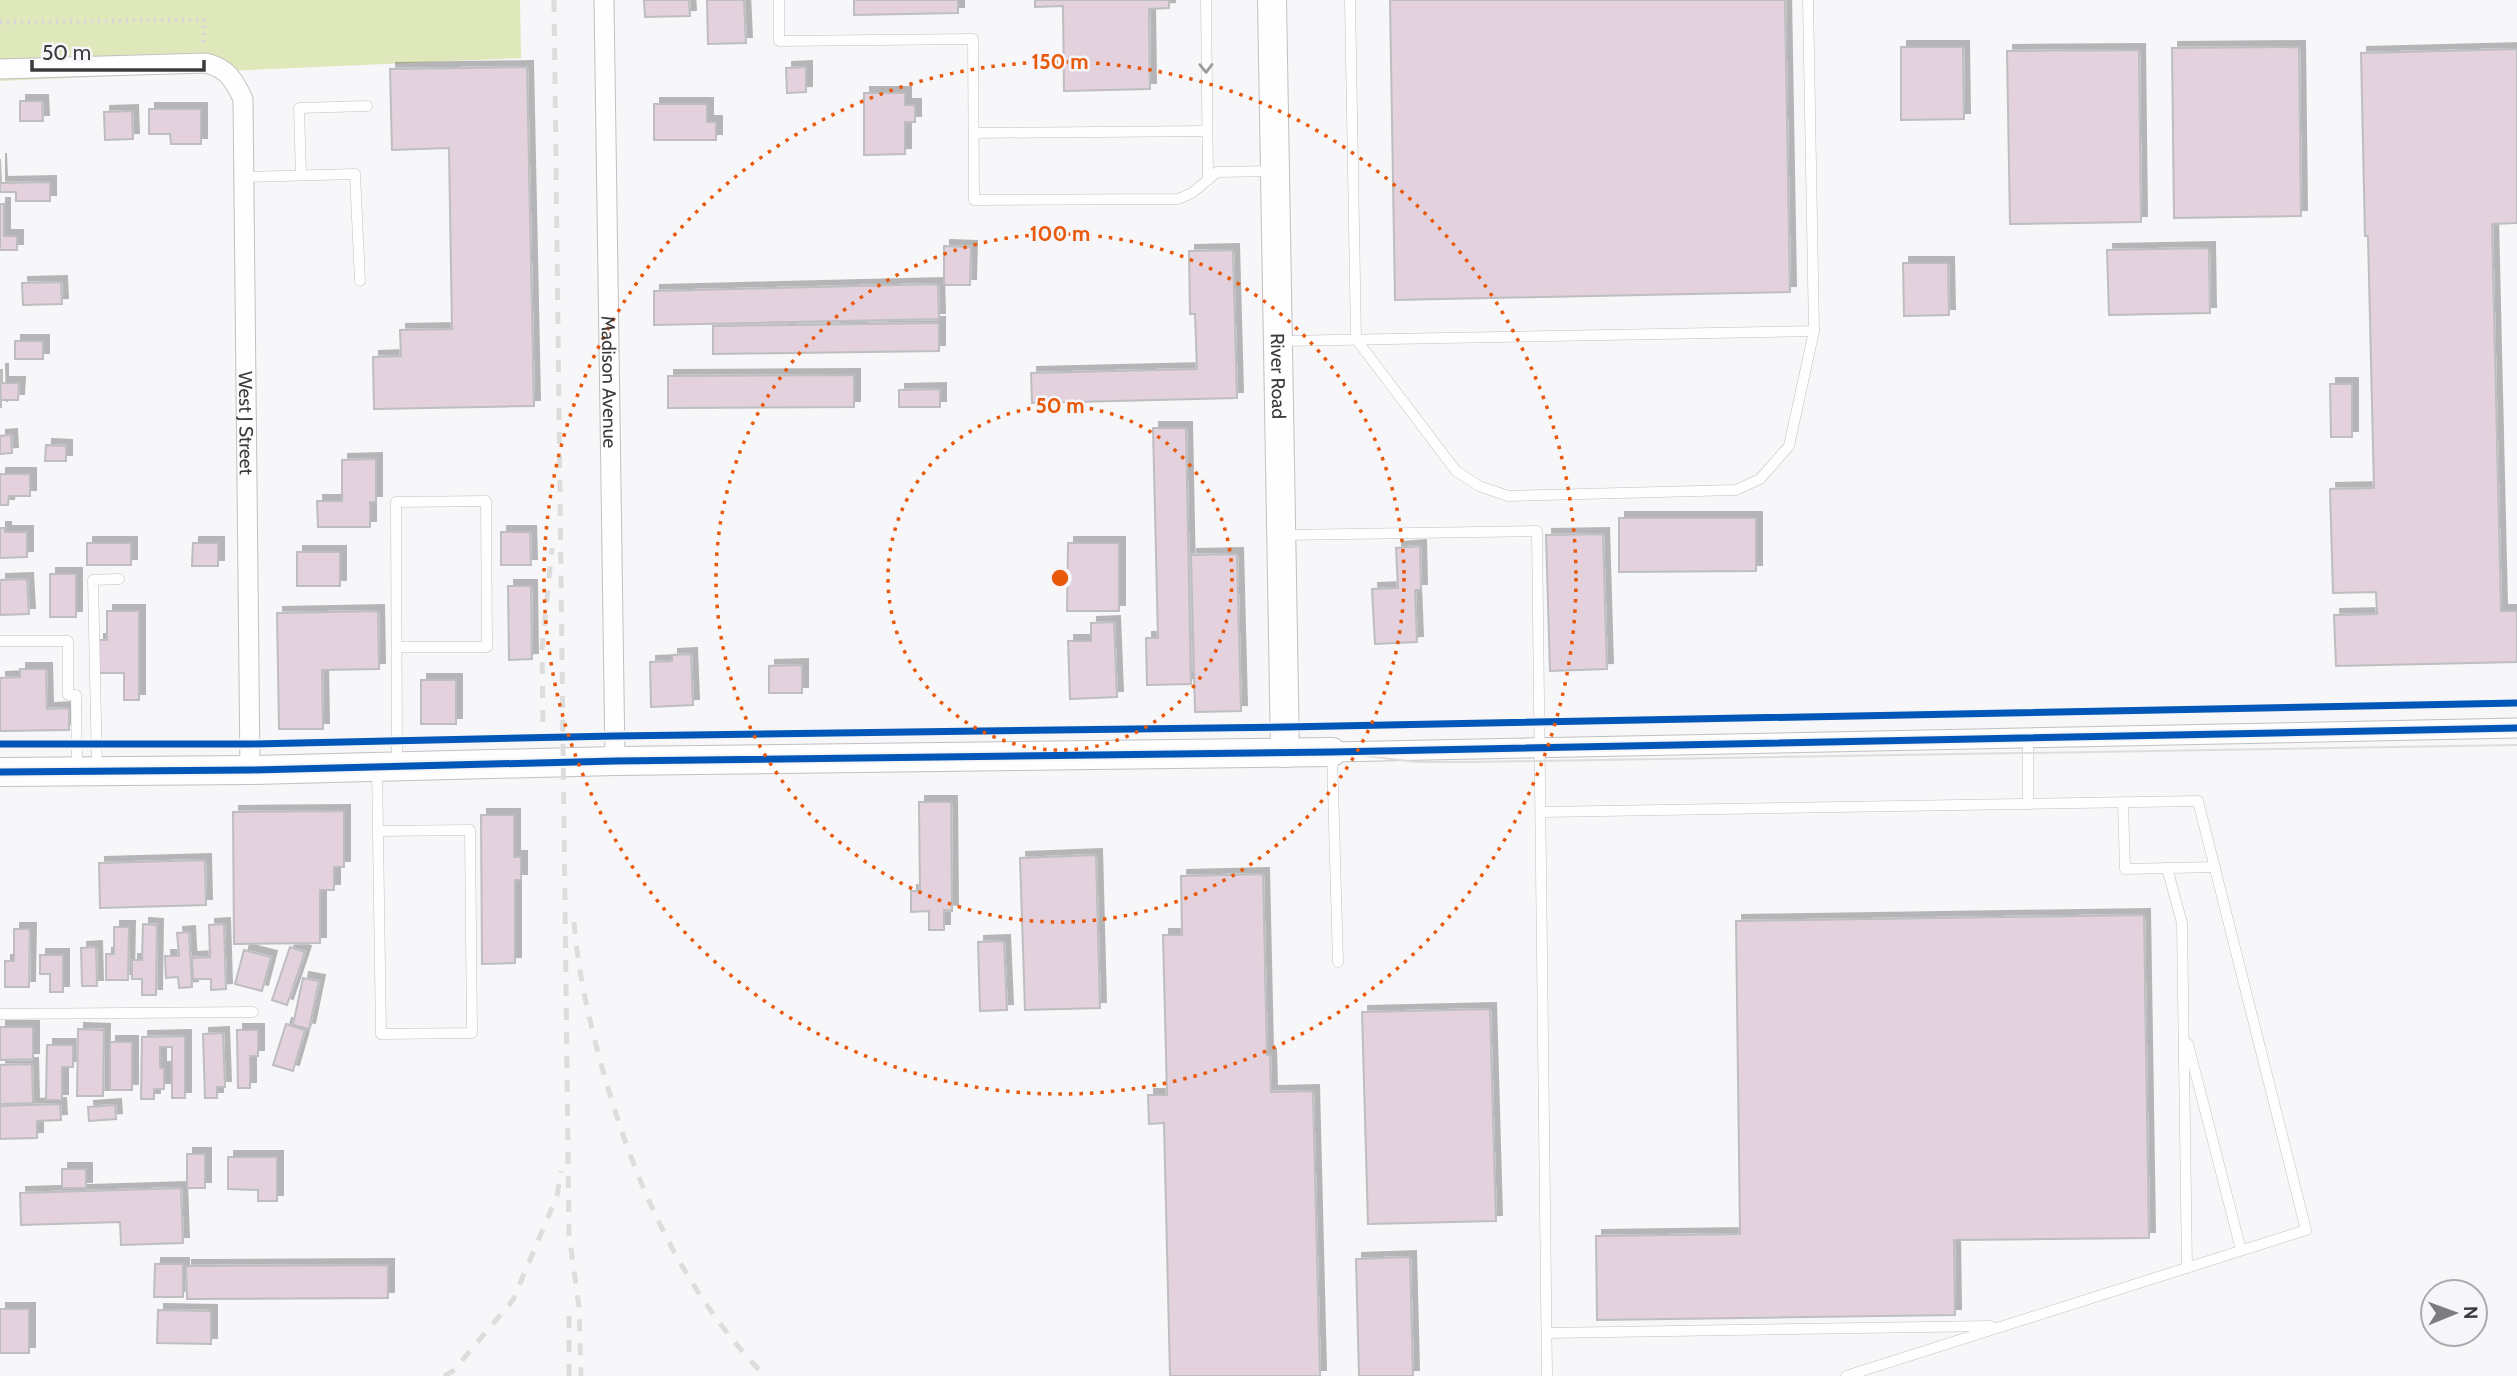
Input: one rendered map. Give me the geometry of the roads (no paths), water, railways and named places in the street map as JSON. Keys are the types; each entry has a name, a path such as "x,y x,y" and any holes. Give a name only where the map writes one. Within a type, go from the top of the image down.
{"street":[{"name":"Madison Avenue","path":"604,0 615,761"},
{"name":"River Road","path":"1272,0 1285,753"},
{"name":"West J Street","path":"0,69 202,64 220,66 234,79 243,99 250,770"},
{"path":"0,772 1285,753 2517,728"}],"lane":[{"path":"779,0 779,41 973,39 974,200 1178,200 1192,193 1217,172 1275,171"},
{"path":"1206,0 1208,180"},
{"path":"1350,0 1356,339 1456,471 1479,486 1508,496 1736,490 1760,479 1789,446 1814,331 1808,0"},
{"path":"301,175 299,108 367,106"},
{"path":"974,133 1207,131"},
{"path":"244,177 355,174 360,281"},
{"path":"1278,341 1814,331"},
{"path":"378,831 470,830 472,1033 381,1034 378,831 387,767 397,647 396,502 486,501 487,647 397,647"},
{"path":"1281,536 1537,531 1547,1376"},
{"path":"87,771 93,580 119,579"},
{"path":"0,641 68,641 68,695 76,695 87,771"},
{"path":"2028,737 2028,804"},
{"path":"1332,752 1338,962"},
{"path":"1542,812 2198,801 2306,1230 1846,1376"},
{"path":"2123,802 2125,869 2215,867"},
{"path":"2167,868 2182,923 2187,1268"},
{"path":"0,1014 253,1012"},
{"path":"2184,1027 2241,1250"},
{"path":"1547,1333 2004,1326"}],"tram line":[{"path":"1332,752 1417,762 1472,762 2517,745"}],"railway":[{"path":"554,0 569,1234 579,1307 581,1376"},
{"path":"543,722 542,649 552,548"},
{"path":"574,922 589,1018 616,1115 647,1196 686,1273 736,1343 765,1376"},
{"path":"444,1376 453,1371 513,1300 557,1196 561,1171"},
{"path":"569,1307 569,1376"}]}
